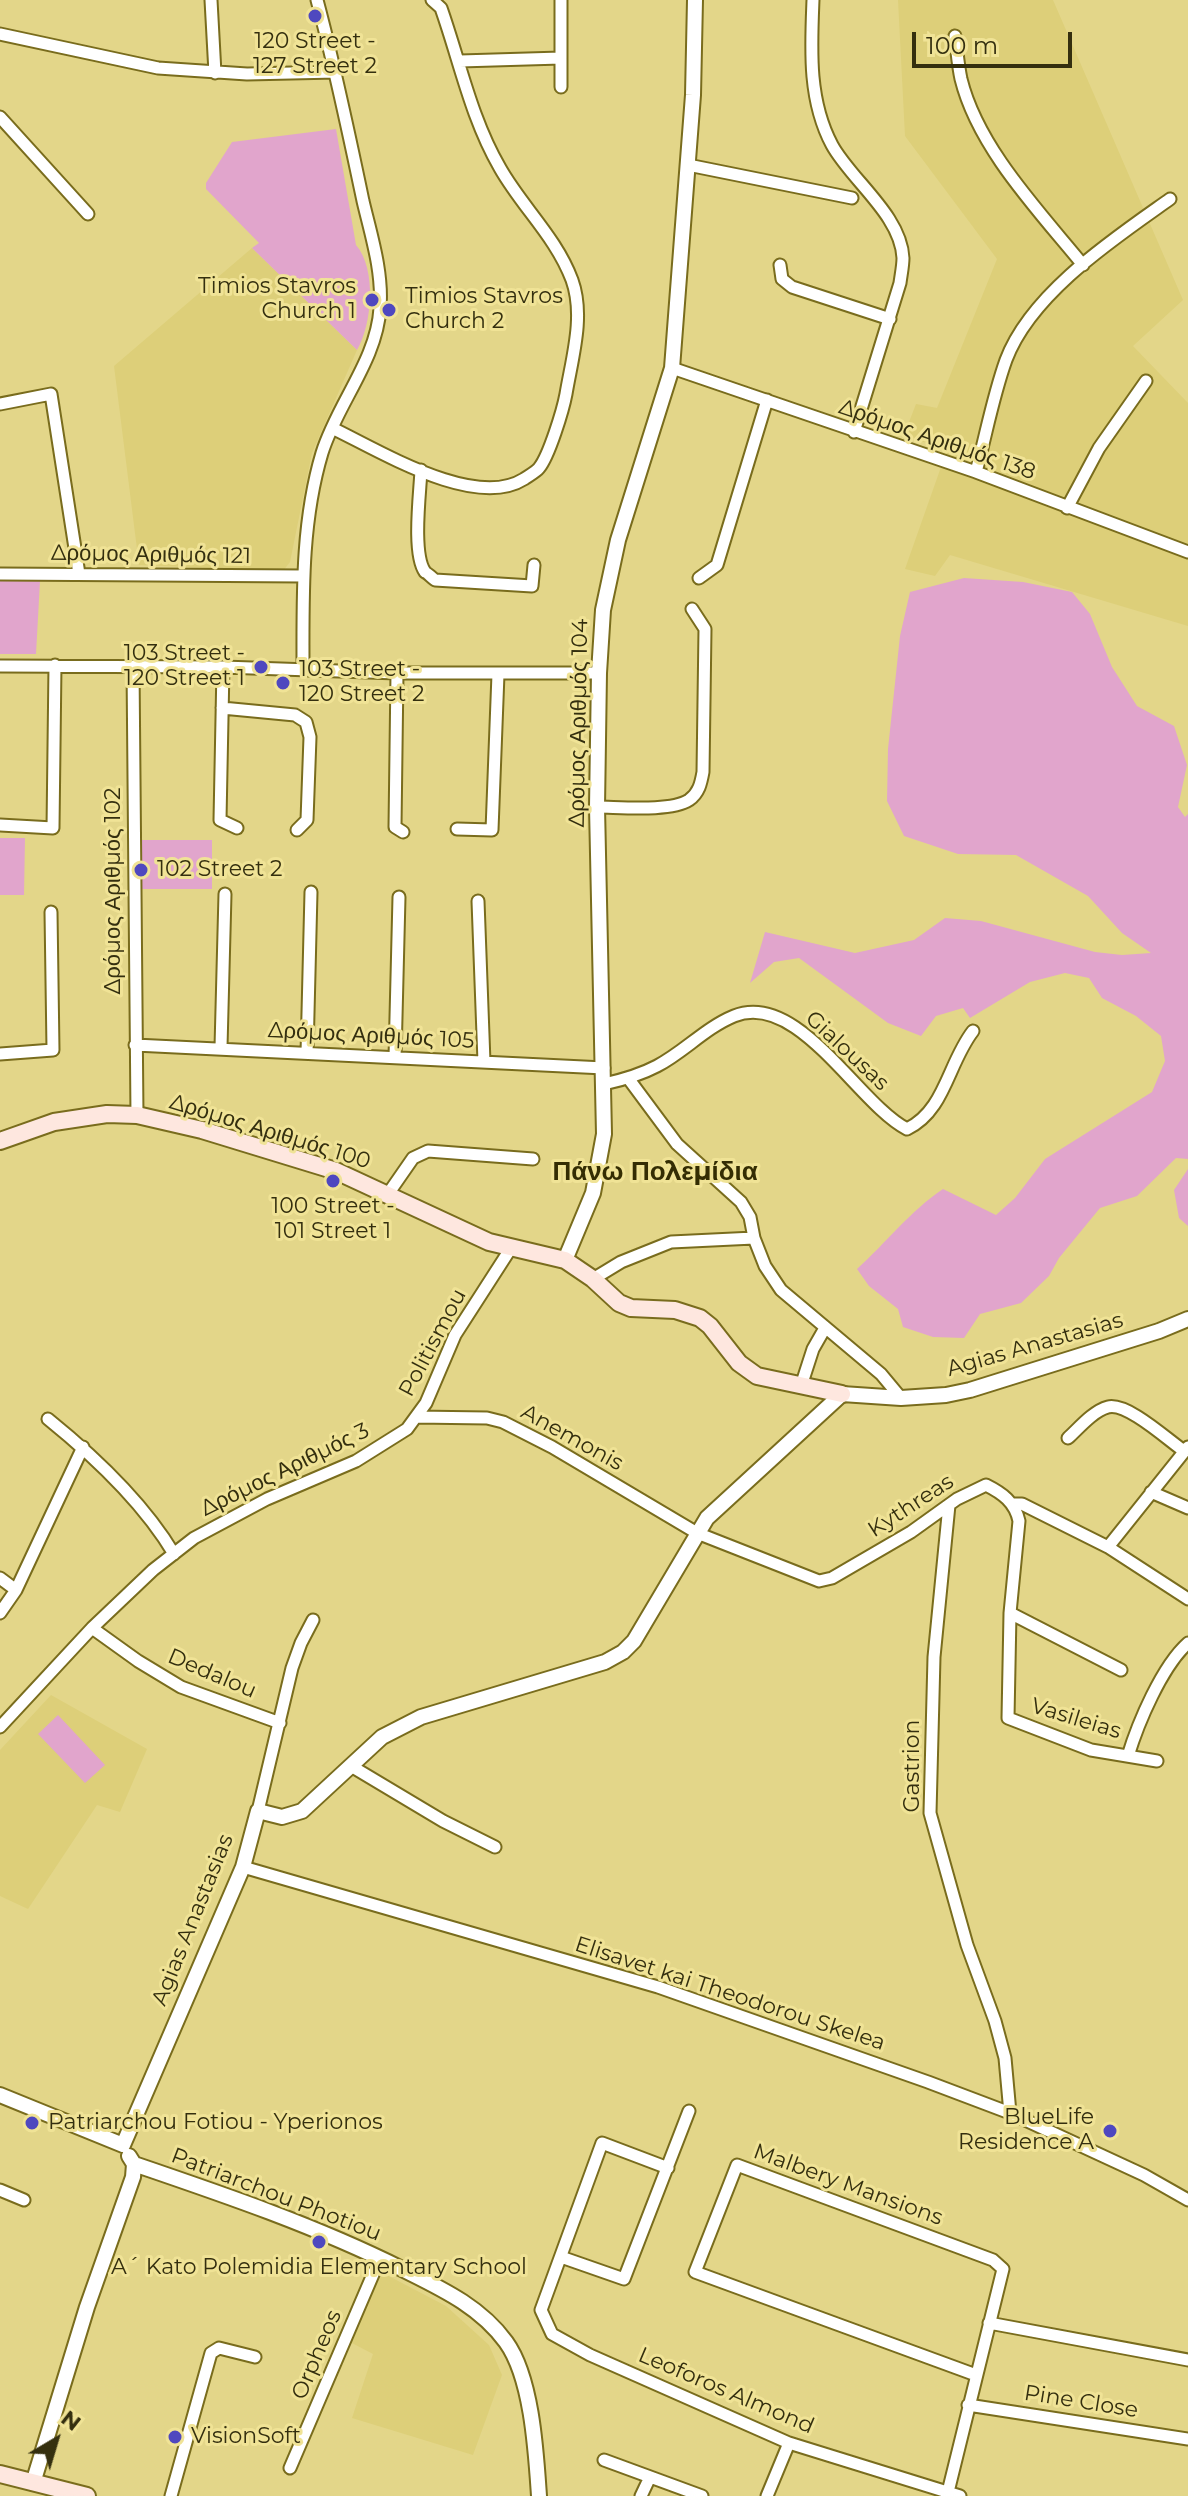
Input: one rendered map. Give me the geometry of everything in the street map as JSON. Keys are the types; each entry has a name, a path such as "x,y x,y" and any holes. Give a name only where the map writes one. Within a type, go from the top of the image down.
{"main road":[{"name":"Δρόμος Αριθμός 100","path":"0,1141 73,1117 137,1115 202,1130 336,1171 462,1231 511,1248 565,1260"},
{"name":"Agias Anastasias","path":"565,1260 593,1279 607,1294 631,1308 675,1310 700,1318 747,1371 770,1380 842,1394"},
{"path":"0,2474 87,2496"}],"street":[{"path":"211,0 215,73"},
{"path":"303,670 303,576 312,492 332,428 375,340 381,308 379,272 336,72 317,0"},
{"path":"332,428 421,470 466,487 494,490 517,483 539,469 563,410 578,323 574,283 559,250 501,170 476,121 460,61 441,8 432,0"},
{"path":"561,0 561,87"},
{"name":"Δρόμος Αριθμός 104","path":"565,1260 593,1193 604,1134 597,807 603,610 618,540 672,368 693,95 695,0"},
{"path":"813,0 811,53 818,110 833,146 897,233 903,257 890,319 854,432"},
{"path":"0,34 158,68 215,73 336,72"},
{"path":"955,36 961,79 975,118 1012,177 1083,265"},
{"path":"460,61 561,58"},
{"path":"0,117 88,214"},
{"path":"688,165 852,198"},
{"path":"976,472 1007,358 1024,327 1042,304 1083,265 1170,199"},
{"path":"780,265 782,279 792,287 890,319"},
{"name":"Δρόμος Αριθμός 138","path":"672,368 976,472 1188,552"},
{"path":"1067,508 1099,448 1146,381"},
{"path":"0,404 51,394 79,574"},
{"path":"699,578 717,565 767,400"},
{"path":"421,470 419,552 424,570 435,580 532,586 534,565"},
{"name":"Δρόμος Αριθμός 121","path":"0,574 303,576"},
{"path":"597,807 677,805 690,800 699,790 703,772 705,629 692,609"},
{"path":"0,825 53,828 55,665"},
{"path":"0,666 599,673"},
{"name":"Δρόμος Αριθμός 102","path":"133,666 137,1115"},
{"path":"223,667 220,820 237,828"},
{"path":"397,673 395,827 403,832"},
{"path":"457,829 492,830 498,674"},
{"path":"222,708 295,715 306,722 310,737 307,820 297,830"},
{"path":"307,1053 311,892"},
{"path":"221,1047 225,894"},
{"path":"395,1057 399,897"},
{"path":"478,901 484,1062"},
{"path":"0,1054 53,1050 51,912"},
{"name":"Gialousas","path":"604,1084 656,1067 711,1028 737,1014 764,1013 787,1022 825,1053 891,1121 907,1129 921,1122 933,1108 965,1041 973,1031"},
{"name":"Δρόμος Αριθμός 105","path":"135,1045 604,1068"},
{"path":"628,1078 677,1144 741,1202 750,1217 765,1266 781,1290 881,1374 901,1398"},
{"path":"388,1194 413,1158 428,1151 533,1159"},
{"path":"593,1279 621,1262 671,1242 754,1238"},
{"name":"Politismou","path":"416,1417 426,1403 455,1335 511,1248"},
{"name":"Agias Anastasias","path":"842,1394 901,1398 970,1390 1159,1331 1188,1319"},
{"path":"801,1386 813,1349 825,1328"},
{"path":"313,1620 292,1668 258,1811 282,1817 302,1811 382,1737 421,1717 605,1662 623,1652 645,1625 697,1533 717,1508 842,1394"},
{"path":"1068,1438 1108,1407 1129,1411 1186,1449 1108,1547"},
{"name":"Anemonis","path":"416,1417 487,1418 503,1422 552,1447 697,1533"},
{"name":"Δρόμος Αριθμός 3","path":"0,1727 92,1628 174,1554 217,1524 356,1461 392,1440 416,1417"},
{"path":"48,1419 83,1447 160,1530 174,1554"},
{"path":"0,1613 16,1590 83,1447"},
{"name":"Kythreas","path":"697,1533 819,1581 832,1578 875,1553 978,1487 986,1485 1012,1504"},
{"path":"1151,1492 1188,1508"},
{"path":"1012,1504 1022,1504 1108,1547 1188,1599"},
{"path":"1012,1504 1019,1521 1010,1613 1121,1670"},
{"name":"Gastrion","path":"949,1505 934,1657 930,1813 967,1945 1005,2058 1010,2113"},
{"path":"0,1578 16,1590"},
{"name":"Vasileias","path":"1010,1613 1008,1718 1091,1750 1157,1761"},
{"name":"Dedalou","path":"92,1628 181,1687 280,1723"},
{"path":"1128,1756 1173,1659 1188,1643"},
{"path":"351,1766 443,1821 495,1847"},
{"name":"Agias Anastasias","path":"123,2145 243,1867 258,1811"},
{"name":"Elisavet kai Theodorou Skelea","path":"243,1867 658,1987 1010,2113 1144,2175 1188,2200"},
{"path":"0,2095 123,2145 134,2164 133,2177 87,2307 33,2483"},
{"path":"668,2168 602,2143 561,2257 624,2279 668,2168 689,2111"},
{"name":"Patriarchou Photiou","path":"134,2164 300,2223 451,2293 482,2315 507,2343 524,2384 535,2445 539,2496"},
{"name":"Malbery Mansions","path":"954,2494 968,2405 976,2375 1003,2269 993,2260 737,2165 695,2272 976,2375"},
{"path":"0,2190 24,2200"},
{"name":"Leoforos Almond","path":"561,2257 541,2310 552,2334 590,2355 789,2443 954,2494"},
{"name":"Orpheos","path":"290,2468 380,2258"},
{"path":"989,2323 1188,2360"},
{"path":"171,2496 211,2353 219,2348 255,2357"},
{"name":"Pine Close","path":"968,2405 1188,2439"},
{"path":"767,2496 789,2443"},
{"path":"604,2460 702,2496"},
{"path":"641,2496 650,2477"}],"shaded area":[{"path":"898,0 1053,0 1183,300 1133,346 1188,403 1188,626 950,555 935,576 905,569 947,450 904,435 916,404 937,408 997,259 905,136"},
{"path":"336,129 356,245 363,255 370,282 369,312 357,350 252,248 259,243 206,189 206,183 232,142"},
{"path":"252,248 357,350 312,453 290,562 283,571 139,565 114,366"},
{"path":"964,578 1023,582 1072,592 1090,614 1112,667 1137,706 1174,726 1187,765 1178,807 1185,817 1188,814 1188,1159 1176,1158 1137,1196 1100,1208 1059,1258 1049,1276 1021,1303 980,1314 964,1338 933,1337 903,1327 898,1309 869,1286 857,1269 909,1217 943,1189 996,1215 1015,1198 1045,1159 1152,1092 1165,1061 1161,1036 1136,1016 1102,998 1089,978 1065,973 1030,982 970,1018 963,1008 936,1016 921,1036 888,1023 799,958 774,962 750,983 765,932 855,953 914,940 945,918 981,921 1095,952 1122,955 1151,953 1122,933 1088,896 1016,855 958,854 904,836 887,801 888,749 900,636 910,592"},
{"path":"0,581 40,581 36,654 0,654"},
{"path":"0,838 25,838 24,895 0,895"},
{"path":"142,840 212,840 212,889 142,889"},
{"path":"1188,1169 1188,1226 1179,1218 1174,1190"},
{"path":"51,1695 147,1749 120,1812 97,1805 28,1909 0,1896 0,1750"},
{"path":"58,1715 105,1765 85,1783 38,1734"},
{"path":"381,2272 446,2306 489,2345 502,2375 473,2455 352,2418 373,2354 348,2341"}],"place":[{"name":"120 Street - 127 Street 2","path":"315,16"},
{"name":"Timios Stavros Church 1","path":"372,300"},
{"name":"Timios Stavros Church 2","path":"389,310"},
{"name":"103 Street - 120 Street 1","path":"261,667"},
{"name":"103 Street - 120 Street 2","path":"283,683"},
{"name":"102 Street 2","path":"141,870"},
{"name":"100 Street - 101 Street 1","path":"333,1181"},
{"name":"Patriarchou Fotiou - Yperionos","path":"32,2123"},
{"name":"BlueLife Residence A","path":"1110,2131"},
{"name":"A´ Kato Polemidia Elementary School","path":"319,2242"},
{"name":"VisionSoft","path":"175,2437"}],"district":[{"name":"Πάνω Πολεμίδια","path":"655,1172"}]}
